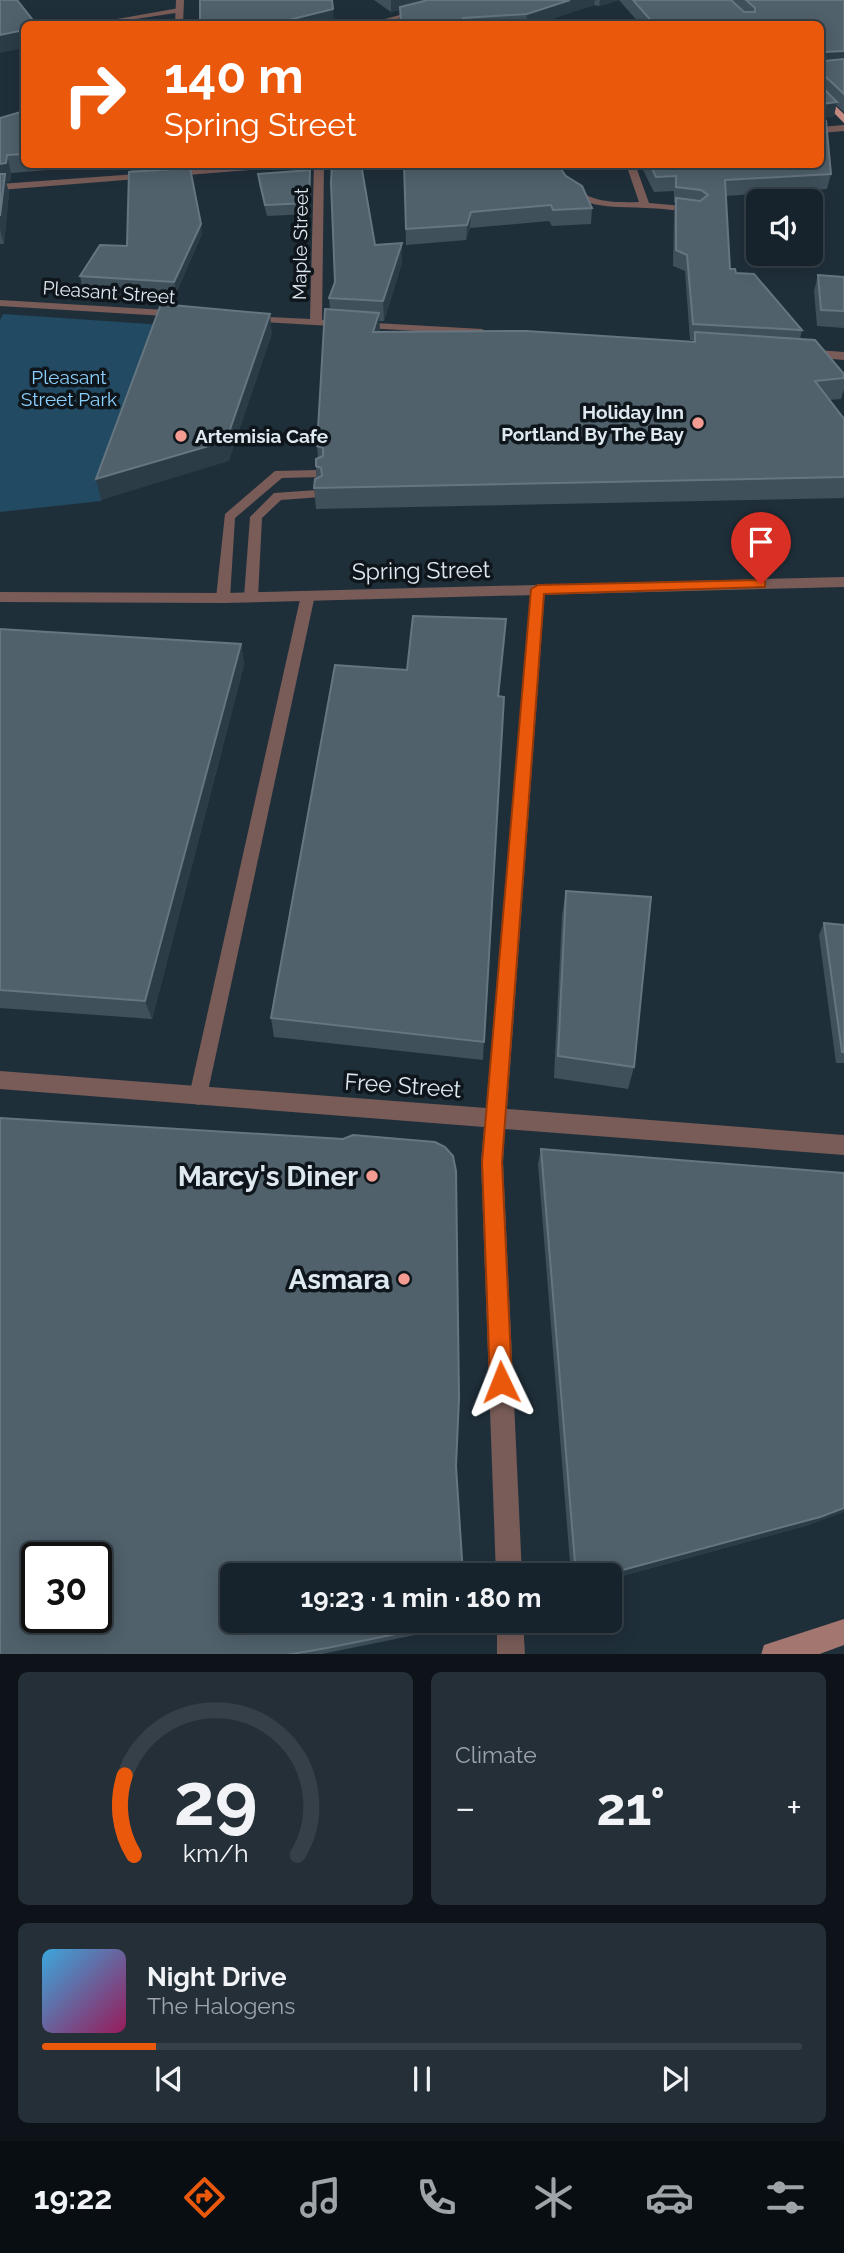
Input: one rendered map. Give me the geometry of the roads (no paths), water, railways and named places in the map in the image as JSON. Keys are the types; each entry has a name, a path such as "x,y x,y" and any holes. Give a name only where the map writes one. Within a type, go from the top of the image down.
{"main road":[{"path":"824,98 844,120"},
{"path":"774,1654 844,1632"}],"street":[{"path":"178,21 180,0"},
{"path":"382,21 465,0"},
{"path":"824,130 844,128"},
{"path":"0,187 243,168"},
{"name":"Maple Street","path":"316,323 320,168"},
{"name":"Pleasant Street","path":"0,303 199,316"},
{"path":"238,318 497,334"},
{"path":"789,352 844,356"},
{"name":"Spring Street","path":"0,597 223,598 844,582"},
{"path":"509,1563 492,1162 538,589"},
{"name":"Free Street","path":"0,1080 497,1116 844,1145"},
{"path":"510,1633 511,1654"}],"lane":[{"path":"111,21 179,10"},
{"path":"554,168 567,190 607,206 645,205 698,211"},
{"path":"631,168 645,205"},
{"path":"223,598 229,517 279,474 318,474"},
{"path":"251,597 256,517 278,496 317,494"},
{"path":"198,1096 308,595"}],"place":[{"name":"Holiday Inn Portland By The Bay","path":"698,423"},
{"name":"Artemisia Cafe","path":"181,436"},
{"name":"Marcy's Diner","path":"372,1176"},
{"name":"Asmara","path":"404,1279"}],"park label":[{"name":"Pleasant Street Park","path":"69,388"}]}
